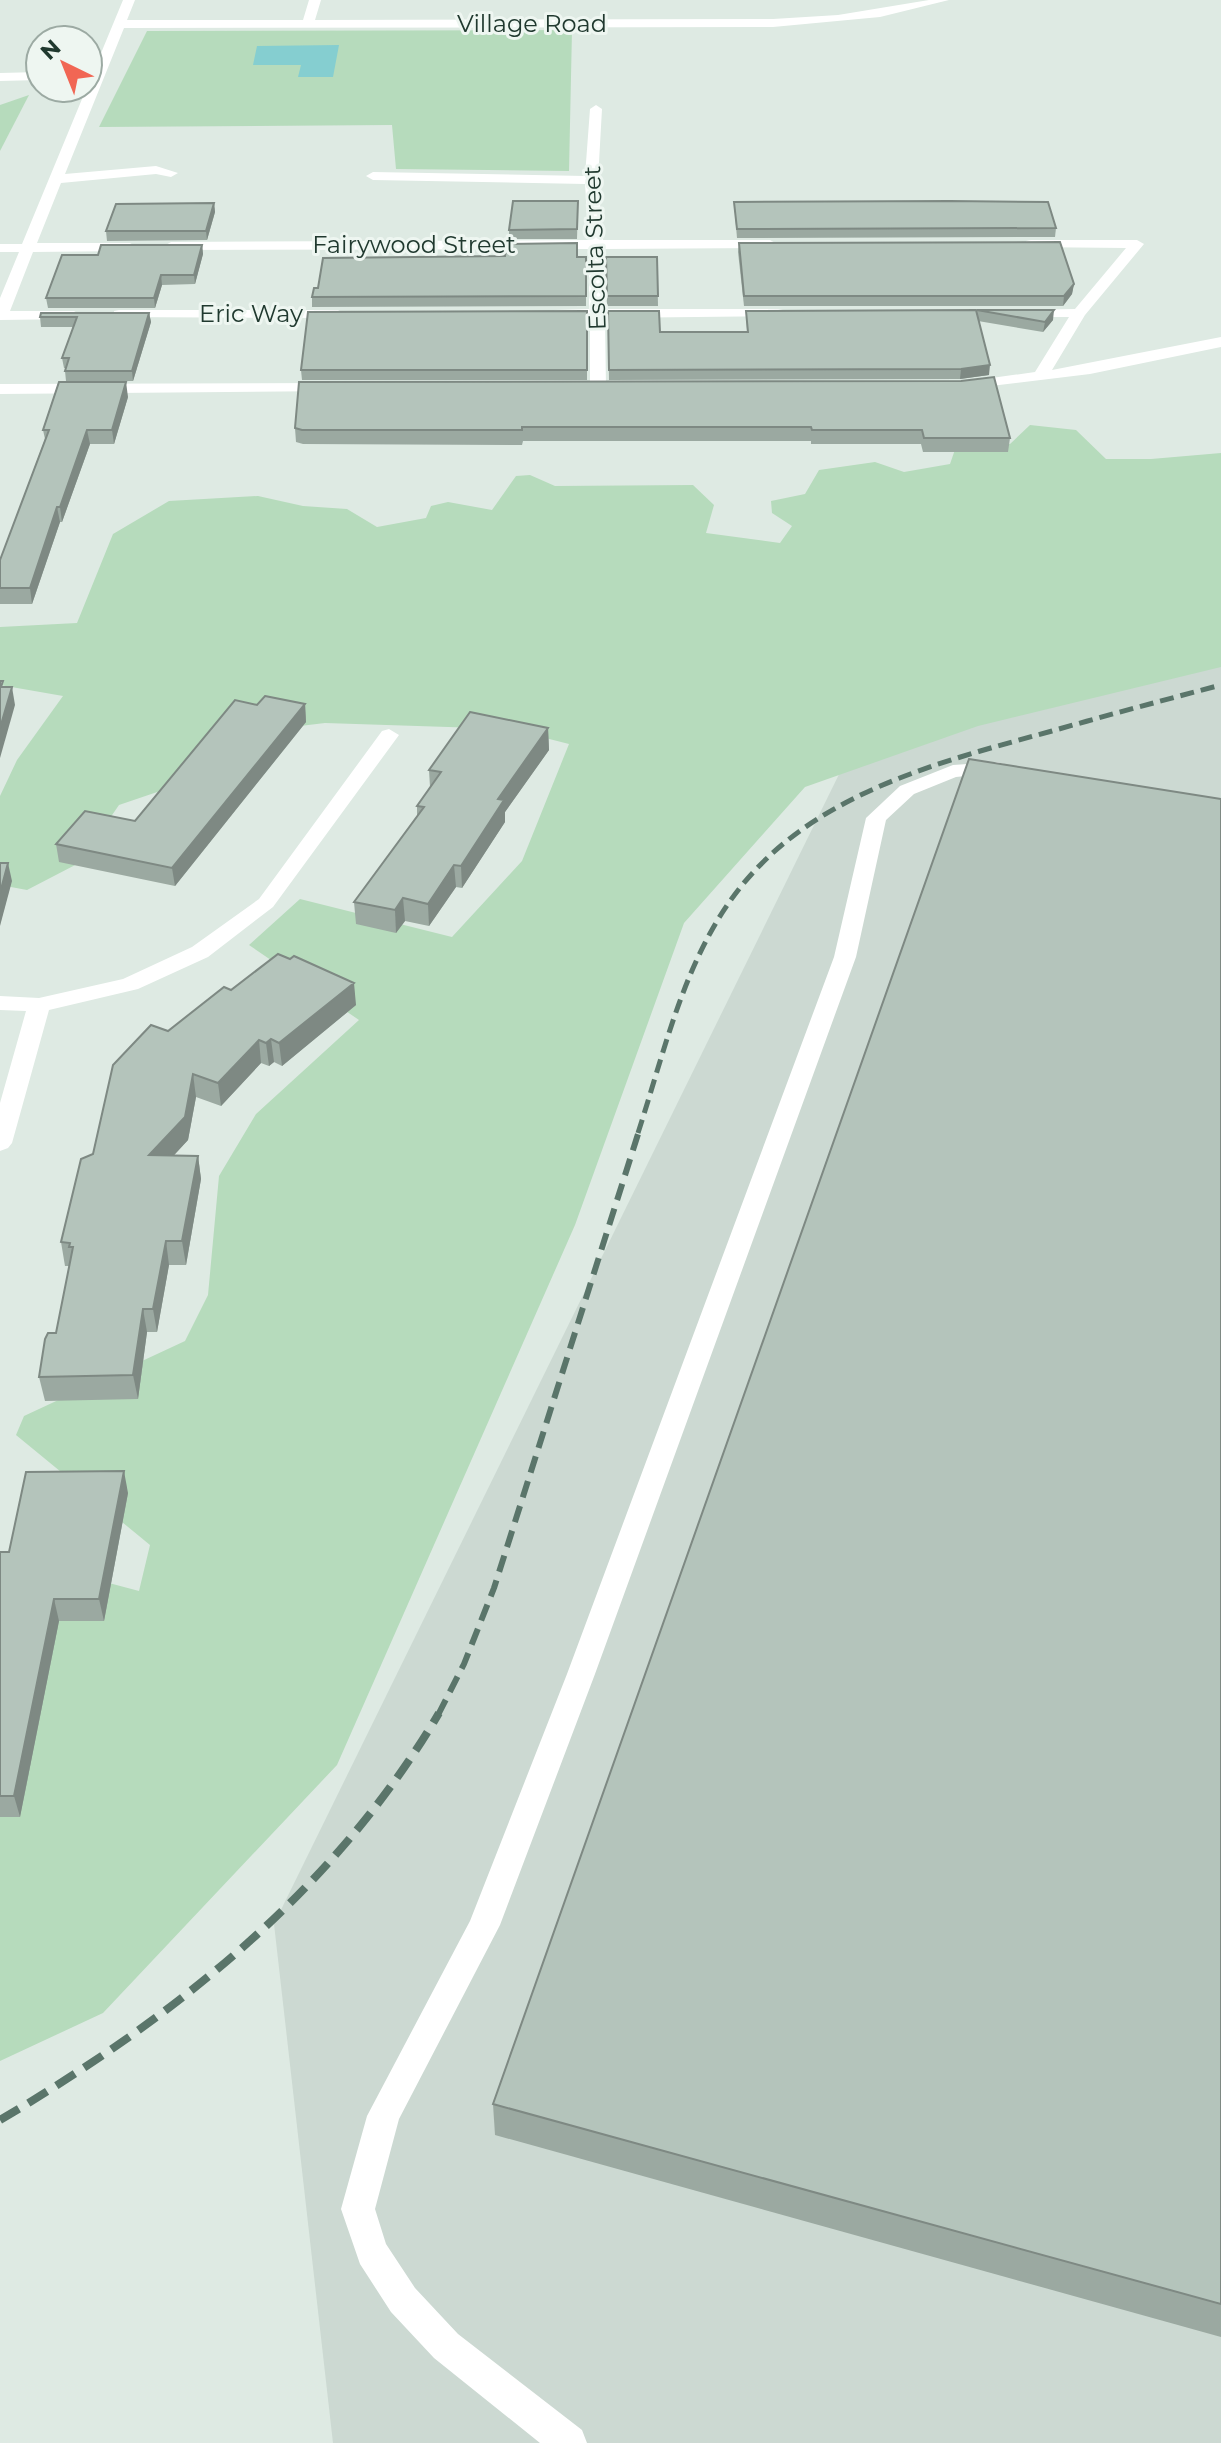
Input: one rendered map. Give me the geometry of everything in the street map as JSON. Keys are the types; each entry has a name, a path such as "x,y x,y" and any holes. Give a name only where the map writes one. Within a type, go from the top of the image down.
{"street":[{"path":"104,53 129,0"},
{"path":"308,24 315,0"},
{"name":"Village Road","path":"119,24 773,23 836,21 898,12 943,0"},
{"path":"0,77 24,76"},
{"path":"0,315 82,104"},
{"name":"Escolta Street","path":"596,109 591,180 596,244 598,388"},
{"path":"55,179 156,170 171,173"},
{"path":"373,176 591,180"},
{"name":"Fairywood Street","path":"154,247 787,244"},
{"path":"1010,244 1137,244 1079,313 1040,377"},
{"path":"0,248 138,247"},
{"path":"535,314 800,313"},
{"path":"1001,313 1079,313"},
{"name":"Eric Way","path":"0,315 347,314"},
{"path":"944,387 1040,377 1221,342"},
{"path":"0,389 346,388"},
{"path":"0,1003 39,1005 130,984 200,952 266,903 389,735"},
{"path":"569,2443 446,2346 403,2300 372,2252 358,2209 383,2116 484,1925 569,1703 845,957 876,818 907,790 953,771 1022,770"},
{"path":"0,1143 39,1005"}],"shaded area":[{"path":"1221,645 1221,2443 333,2443 274,1924 847,758"}],"green space":[{"path":"572,30 569,171 396,169 392,125 99,127 147,31"},
{"path":"24,97 24,104 0,151 0,105"},
{"path":"1030,425 1076,430 1106,459 1221,453 1221,667 978,726 805,787 684,923 575,1225 337,1765 103,2013 0,2061 0,1554 139,1591 150,1545 16,1435 24,1416 185,1341 208,1295 219,1176 256,1114 359,1020 249,945 300,899 452,937 522,861 569,744 510,729 325,723 207,737 166,789 119,805 79,863 27,890 0,885 0,796 17,760 63,696 0,685 0,627 77,623 113,534 169,501 258,496 303,506 347,509 377,527 426,518 431,506 448,502 492,510 516,476 530,475 555,486 693,485 714,505 706,533 780,543 792,526 772,513 771,501 805,494 819,470 875,462 904,472 950,464 959,438 979,435 1010,444"}],"water":[{"path":"339,45 333,77 298,77 301,65 253,65 257,46"}],"building":[{"path":"513,201 578,201 577,229 509,230"},
{"path":"734,202 1048,202 1056,228 737,229"},
{"path":"214,203 206,231 106,231 116,204"},
{"path":"1060,242 1074,284 1064,296 744,296 739,243"},
{"path":"577,243 577,257 586,257 586,296 312,297 314,288 318,288 323,258 505,256 507,244"},
{"path":"101,245 202,245 194,275 161,275 154,298 46,298 62,255 98,255"},
{"path":"606,257 657,257 658,296 607,296"},
{"path":"976,310 990,365 961,369 609,370 608,311 659,311 660,332 748,332 746,311"},
{"path":"977,310 1054,310 1045,322"},
{"path":"587,311 587,370 301,370 308,312"},
{"path":"41,313 149,313 132,371 65,371 69,358 62,358 77,317 40,317"},
{"path":"994,377 1010,438 924,438 922,430 812,430 811,427 522,427 522,430 295,428 299,382 961,381"},
{"path":"59,382 126,382 112,430 87,430 30,588 0,588 0,560 49,430 43,430"},
{"path":"0,681 3,681 1,687 12,687 0,728"},
{"path":"265,696 305,704 172,868 56,844 85,811 135,821 235,700 257,705"},
{"path":"470,712 548,728 498,799 504,800 461,866 454,865 428,904 403,898 395,910 354,902 424,807 417,806 441,772 429,770"},
{"path":"969,759 1221,799 1221,2304 493,2104"},
{"path":"0,863 8,863 0,893"},
{"path":"278,954 290,959 294,956 354,983 279,1043 271,1039 266,1043 259,1040 218,1083 193,1074 185,1117 149,1155 198,1156 182,1241 166,1241 153,1309 143,1309 133,1375 39,1377 45,1339 48,1333 56,1333 73,1247 69,1247 70,1243 61,1242 81,1159 93,1154 113,1065 151,1025 168,1031 224,987 231,990"},
{"path":"124,1471 99,1599 54,1599 14,1796 0,1796 0,1552 9,1552 26,1472"}],"railway":[{"path":"638,1133 673,1020 707,938 752,874 787,841 826,814 912,773 1005,744 1221,685"},
{"path":"438,1715 464,1664 494,1588 639,1131"},
{"path":"0,2120 128,2038 246,1944 301,1892 351,1837 397,1777 439,1713"}]}
